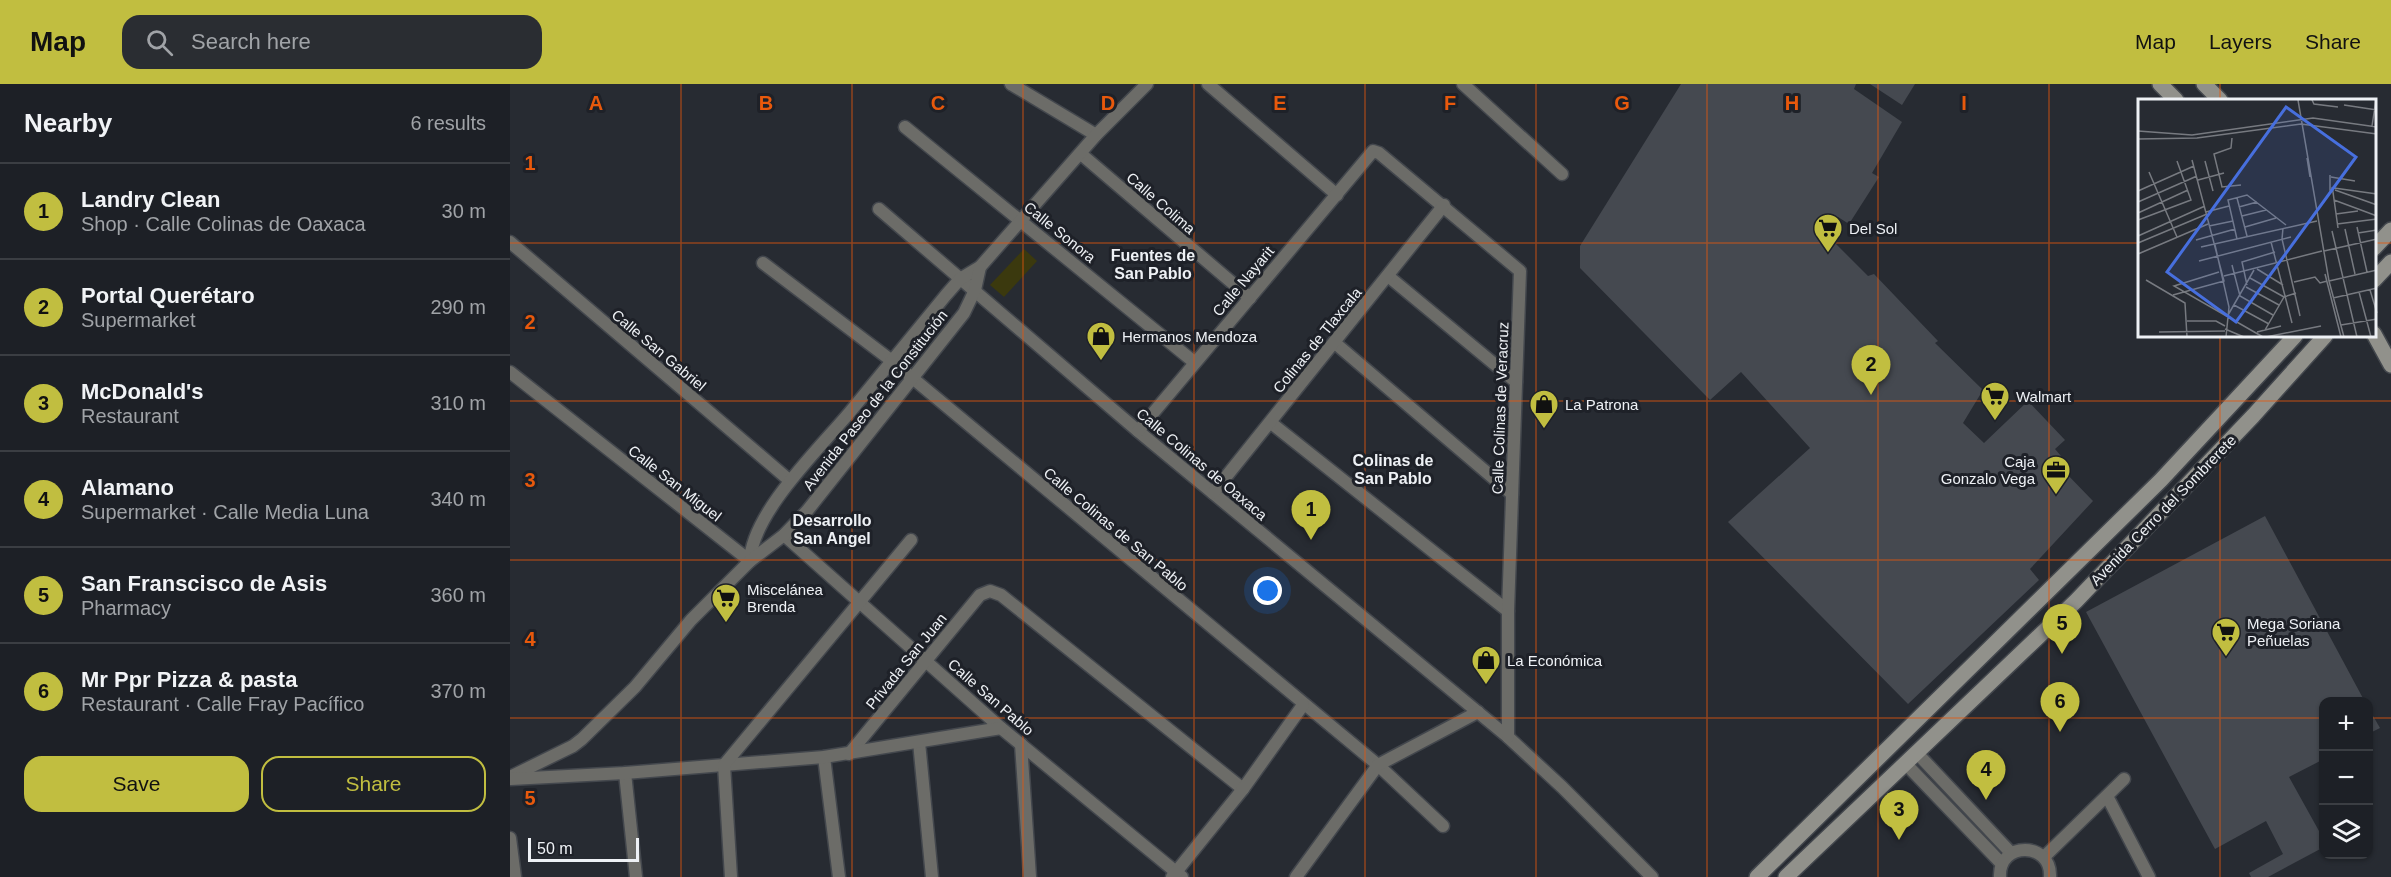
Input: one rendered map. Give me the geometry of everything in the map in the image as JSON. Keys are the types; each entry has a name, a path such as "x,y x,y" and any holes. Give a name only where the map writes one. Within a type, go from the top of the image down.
{"main road":[{"path":"2160,84 2175,99"},
{"path":"2204,84 2219,99"},
{"path":"2376,246 2391,230"},
{"path":"2376,278 2386,265"},
{"name":"Avenida Cerro del Sombrerete","path":"1757,877 2161,480 2293,338"},
{"name":"Avenida Cerro del Sombrerete","path":"1786,877 2076,601 2239,431 2323,338"},
{"path":"2376,338 2391,365"}],"street":[{"path":"1011,84 1096,135"},
{"path":"750,561 753,540 789,480 818,451 960,279 980,267 1023,221 1096,135 1147,84"},
{"path":"1208,84 1337,195"},
{"path":"1463,84 1562,174"},
{"name":"Calle Sonora","path":"905,127 1194,362"},
{"name":"Calle Nayarit","path":"1138,431 1372,152"},
{"name":"Calle Colinas de Veracruz","path":"1372,152 1379,153 1444,205 1520,271 1508,611 1508,737"},
{"name":"Calle Colima","path":"1081,154 1250,298"},
{"name":"Colinas de Tlaxcala","path":"1213,493 1444,205"},
{"name":"Calle Colinas de Oaxaca","path":"879,209 1138,431 1508,737 1652,877"},
{"name":"Calle San Gabriel","path":"510,242 789,480"},
{"name":"Calle Colinas de San Pablo","path":"763,263 892,361 912,380 1378,765 1443,826"},
{"name":"Avenida Paseo de la Constitución","path":"510,778 573,746 582,739 635,687 691,620 750,561 784,535 807,511 964,313 975,290 980,267"},
{"path":"1388,276 1516,382"},
{"path":"1335,343 1512,494"},
{"name":"Calle San Miguel","path":"510,372 750,561"},
{"path":"1270,423 1508,611"},
{"name":"Calle San Pablo","path":"784,535 1001,728 1177,876"},
{"path":"732,877 724,765 911,540"},
{"name":"Privada San Juan","path":"849,754 980,595 990,591 1001,595 1243,789"},
{"path":"1177,876 1303,705"},
{"path":"1296,877 1378,765 1478,712"},
{"path":"510,778 624,773 824,757 1001,728"},
{"path":"919,742 932,877"},
{"path":"1021,744 1030,877"},
{"path":"824,757 839,877"},
{"path":"1910,757 2011,853"},
{"path":"1910,757 2001,871 2011,853 2028,849 2044,857 2049,864 2050,877"},
{"path":"624,773 636,877"},
{"path":"2044,857 2124,779"},
{"path":"2107,796 2150,877"},
{"path":"510,838 515,877"}],"shaded area":[{"path":"1024,249 1037,261 1004,297 990,285"}],"building":[{"path":"1681,84 1856,84 1854,89 1902,122 1872,173 1879,177 1849,224 1838,217 1829,237 1868,276 1874,274 1938,341 1935,343 1983,390 1963,423 1984,443 2028,401 2065,440 2055,449 2066,462 2061,468 2093,501 2030,569 2039,580 1908,704 1728,522 1810,448 1741,372 1710,400 1580,268 1580,246"},
{"path":"1870,84 1915,84 1902,105"},
{"name":"Mega Soriana Peñuelas","path":"2265,516 2362,697 2319,697 2319,762 2289,777 2319,831 2319,850 2268,877 2251,877 2249,873 2283,854 2266,821 2215,849 2086,612"},
{"path":"2373,716 2380,728 2373,732"}],"place":[{"name":"Del Sol","path":"1828,254"},
{"name":"Hermanos Mendoza","path":"1101,362"},
{"name":"Portal Querétaro","path":"1871,395"},
{"name":"Walmart","path":"1995,422"},
{"name":"La Patrona","path":"1544,430"},
{"name":"Caja Gonzalo Vega","path":"2056,496"},
{"name":"Landry Clean","path":"1311,540"},
{"name":"Miscelánea Brenda","path":"726,624"},
{"name":"San Franscisco de Asis","path":"2062,654"},
{"name":"Mega Soriana Peñuelas","path":"2226,658"},
{"name":"La Económica","path":"1486,686"},
{"name":"Mr Ppr Pizza & pasta","path":"2060,732"},
{"name":"Alamano","path":"1986,800"},
{"name":"McDonald's","path":"1899,840"}],"district":[{"name":"Fuentes de San Pablo","path":"1153,264"},
{"name":"Colinas de San Pablo","path":"1393,469"},
{"name":"Desarrollo San Angel","path":"832,529"}]}
